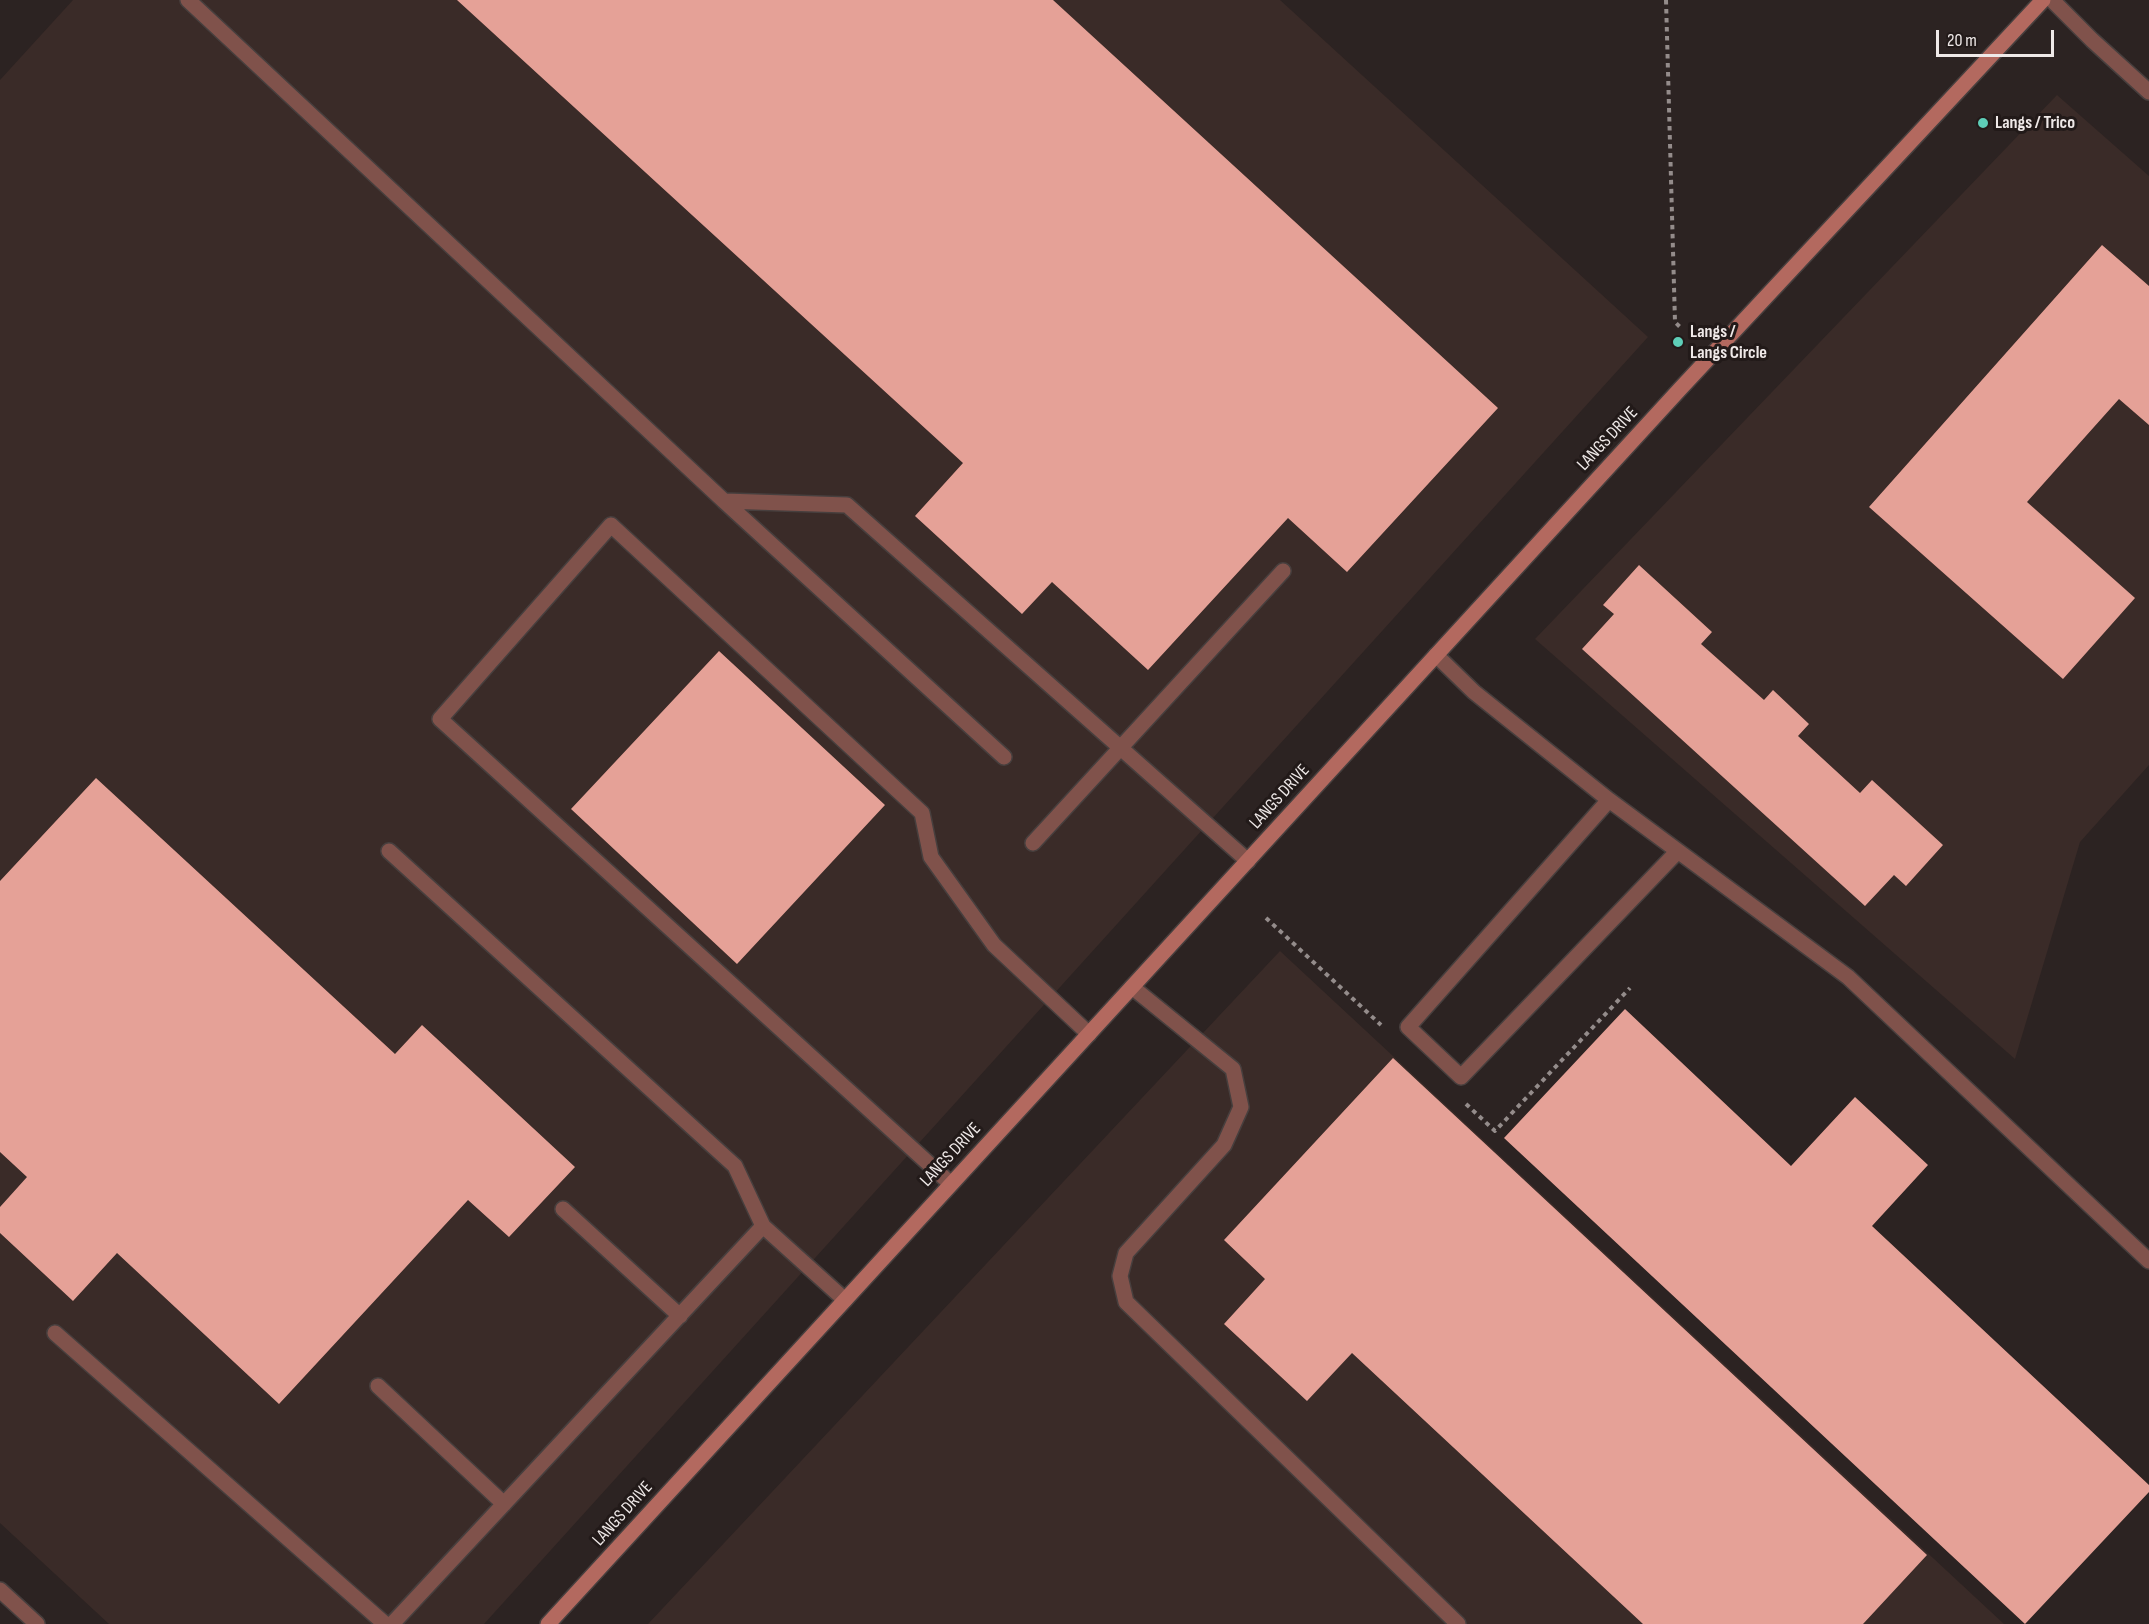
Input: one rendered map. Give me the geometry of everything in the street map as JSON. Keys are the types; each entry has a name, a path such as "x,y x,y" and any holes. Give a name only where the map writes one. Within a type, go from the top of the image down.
{"street":[{"path":"188,0 724,501 1004,757"},
{"name":"LANGS DRIVE","path":"548,1624 1680,389 2043,0"},
{"path":"2052,0 2149,92"},
{"path":"724,501 847,505 1248,861"},
{"path":"951,1184 440,719 611,525 922,813 931,857 994,945 1089,1034"},
{"path":"1033,843 1283,571"},
{"path":"1436,655 1474,692 1609,800 1848,977 2149,1261"},
{"path":"1609,800 1408,1027 1461,1077 1677,852"},
{"path":"389,850 735,1166 764,1226 845,1300"},
{"path":"1132,987 1233,1069 1241,1107 1224,1145 1126,1253 1120,1276 1126,1302 1458,1624"},
{"path":"562,1209 680,1316"},
{"path":"392,1624 764,1226"},
{"path":"55,1333 385,1624"},
{"path":"378,1386 504,1504"},
{"path":"0,1590 36,1624"}],"path":[{"path":"1666,0 1675,321 1680,327"}],"shaded area":[{"path":"73,0 1280,0 1648,337 484,1624 109,1624 0,1523 0,80"},
{"path":"2057,95 2149,176 2149,765 2080,842 2015,1059 1535,639"},
{"path":"1280,951 2004,1624 648,1624"}],"building":[{"path":"457,0 1053,0 1498,408 1347,572 1288,518 1148,670 1052,582 1022,614 915,516 963,463"},
{"path":"2102,245 2149,286 2149,425 2119,399 2027,502 2135,598 2063,679 1869,507"},
{"path":"1639,565 1712,632 1701,644 1764,700 1773,690 1809,724 1798,736 1860,793 1872,780 1943,845 1906,886 1894,875 1865,906 1582,649 1614,614 1603,605"},
{"path":"719,651 885,805 737,964 571,809"},
{"path":"96,778 395,1054 422,1025 575,1167 509,1237 468,1200 279,1404 117,1253 73,1301 0,1233 0,1207 27,1177 0,1152 0,881"},
{"path":"1625,1009 1791,1166 1855,1097 1928,1165 1872,1226 2149,1485 2149,1492 2025,1624 1504,1138"},
{"path":"1393,1058 1927,1555 1863,1624 1643,1624 1352,1353 1307,1401 1224,1324 1265,1279 1224,1240"}],"place":[{"name":"Langs / Trico","path":"1983,123"},
{"name":"Langs / Langs Circle","path":"1678,342"}]}
